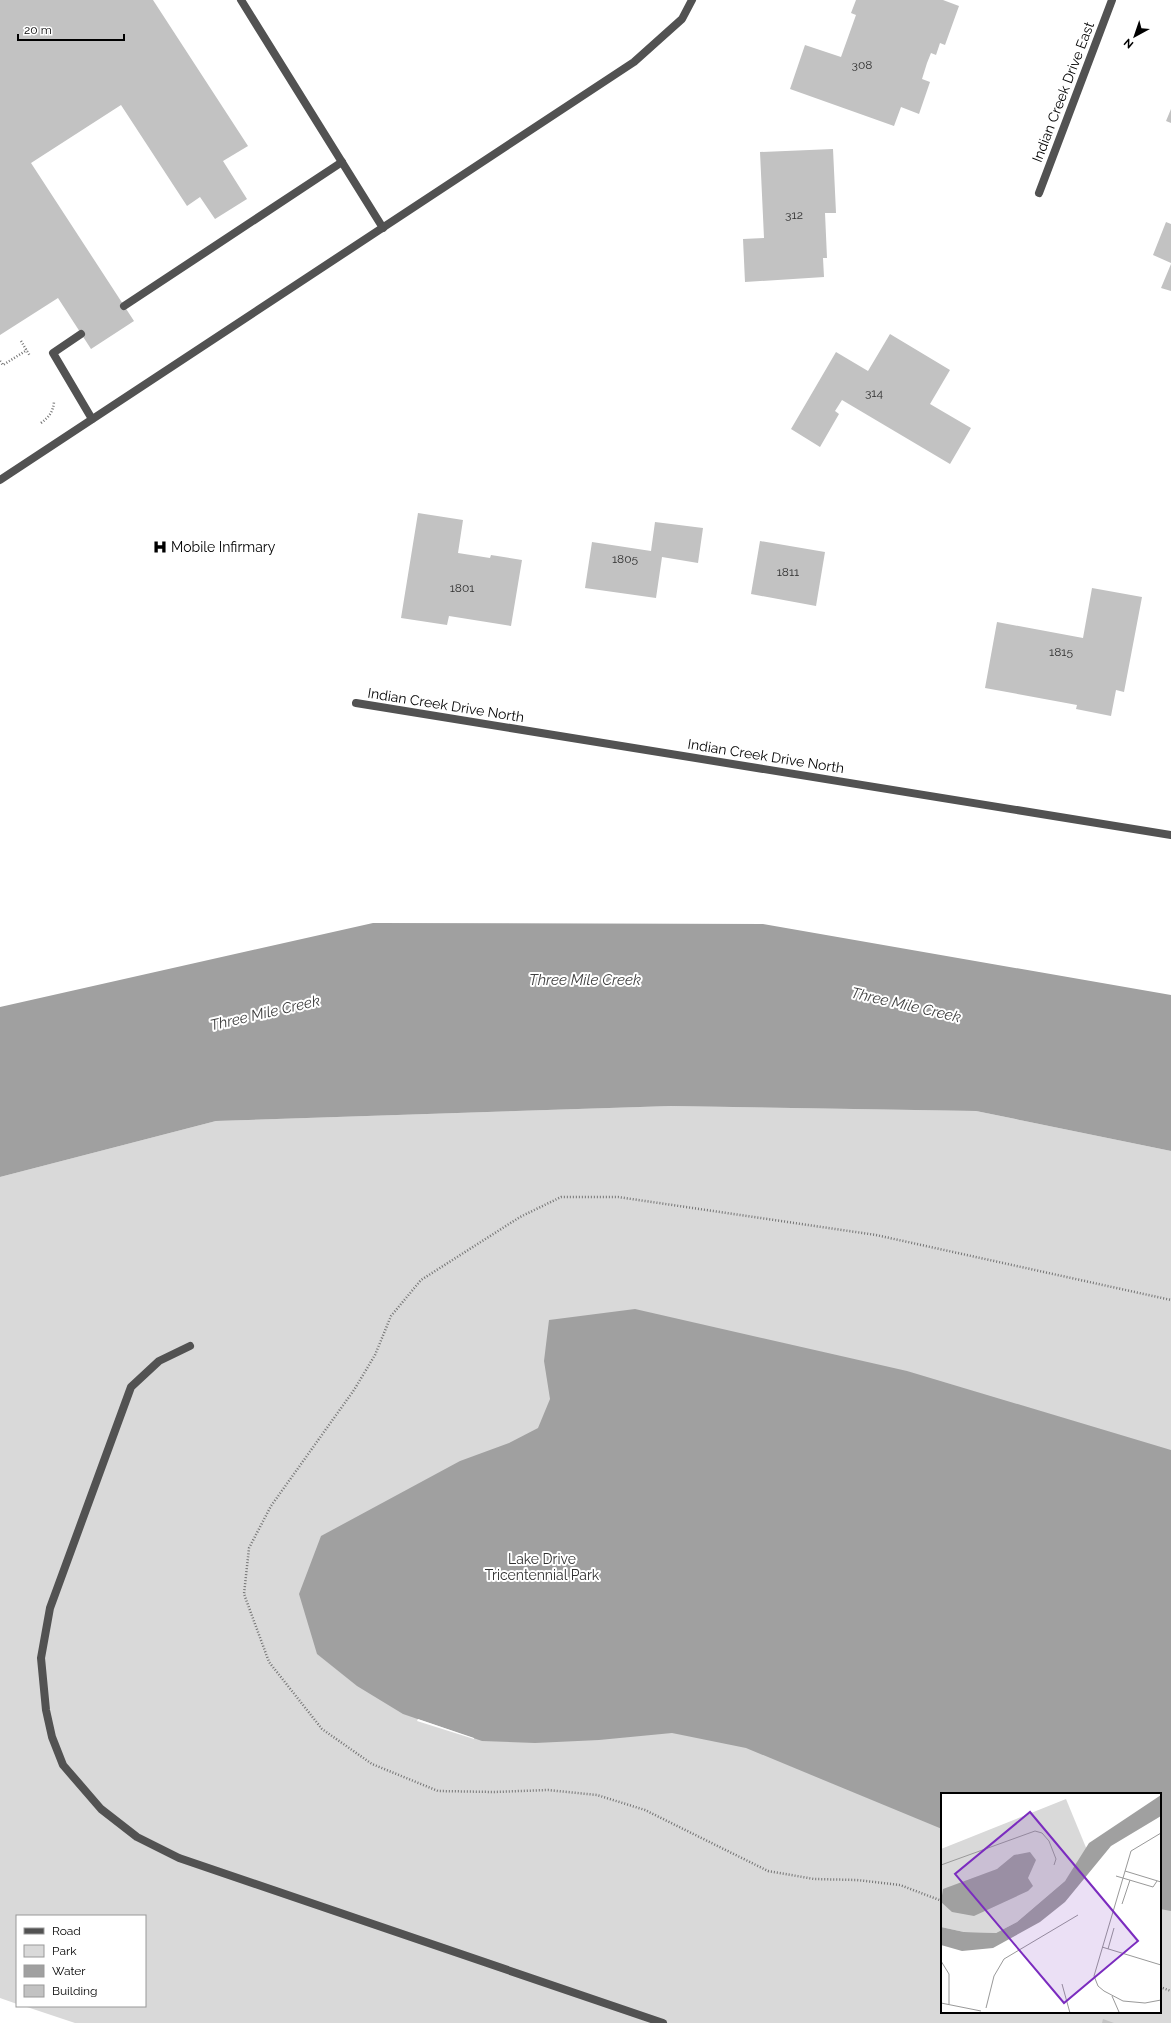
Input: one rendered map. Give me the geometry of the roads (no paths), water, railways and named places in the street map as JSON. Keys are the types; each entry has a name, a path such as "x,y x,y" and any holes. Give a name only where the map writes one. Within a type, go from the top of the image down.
{"street":[{"path":"241,0 383,228"},
{"path":"0,480 634,62 682,19 692,0"},
{"name":"Indian Creek Drive East","path":"1039,193 1112,0"},
{"path":"124,306 342,162"},
{"path":"81,334 53,353 92,419"},
{"name":"Indian Creek Drive North","path":"356,703 1171,835"},
{"path":"190,1346 159,1361 132,1387 50,1608 41,1658 46,1710 52,1737 63,1765 101,1809 137,1836 179,1858 663,2023"}],"water":[{"name":"Three Mile Creek","path":"373,923 763,924 1171,995 1171,1151 976,1111 671,1106 216,1121 0,1177 0,1007"},
{"path":"635,1309 907,1371 1171,1450 1171,1911 1161,1909 1161,1793 941,1793 941,1829 746,1748 672,1733 599,1740 535,1743 482,1741 403,1714 357,1686 317,1654 299,1594 321,1536 460,1461 509,1443 538,1428 550,1399 544,1361 549,1320"}],"place":[{"name":"Mobile Infirmary","path":"160,547"}],"park label":[{"name":"Lake Drive Tricentennial Park","path":"542,1568"}]}
